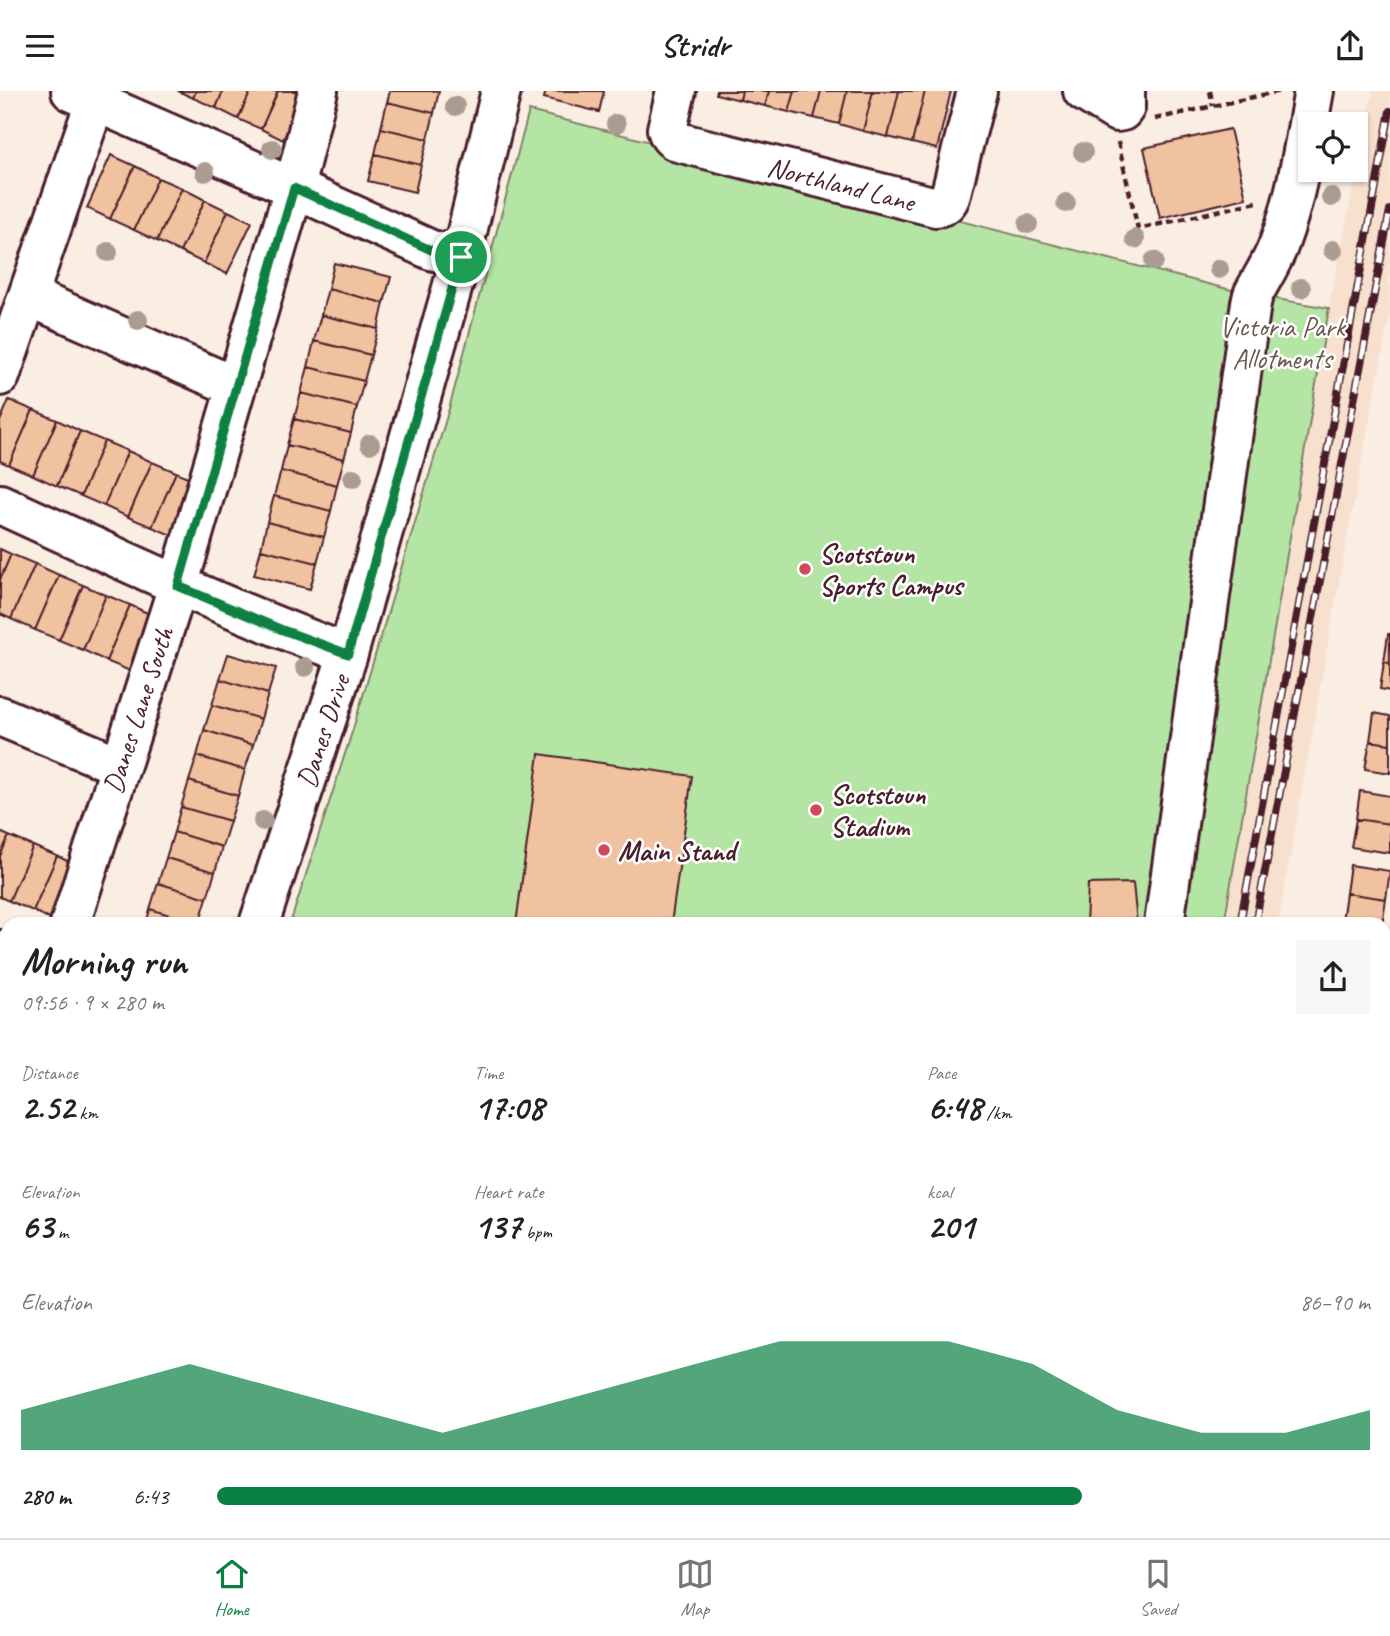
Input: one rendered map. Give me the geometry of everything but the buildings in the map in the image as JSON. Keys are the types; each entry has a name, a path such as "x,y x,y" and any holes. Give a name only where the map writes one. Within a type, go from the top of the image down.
{"street":[{"name":"Danes Lane South","path":"71,917 178,586 294,188 318,91"},
{"name":"Danes Drive","path":"261,917 348,654 461,257 501,91"},
{"name":"Northland Lane","path":"676,91 667,129 672,140 936,207 943,206 950,197 976,91"},
{"path":"1083,91 1117,112 1124,101"},
{"path":"1165,917 1251,303 1279,245 1293,194 1314,91"},
{"path":"0,376 28,296 89,95 431,250 461,257"},
{"path":"28,296 236,387"},
{"path":"0,505 178,586 348,654"},
{"path":"0,716 120,766"}],"path":[{"path":"1209,91 1213,106"},
{"path":"1124,101 1143,121 1281,91"},
{"path":"1124,101 1116,136 1138,229 1293,194"}],"shaded area":[{"path":"1373,91 1390,91 1390,313 1279,917 1225,917 1329,308 1355,182 1368,182 1368,116"}],"green space":[{"name":"Scotstoun Sports Campus","path":"529,111 1247,294 1329,308 1225,917 292,917 353,729 449,409"}],"railway":[{"path":"1241,917 1390,111"},
{"path":"1256,917 1390,210"}],"place":[{"name":"Scotstoun Sports Campus","path":"805,569"},
{"name":"Scotstoun Stadium","path":"816,810"},
{"name":"Main Stand","path":"604,850"}],"route":[{"path":"294,188 431,250 461,257 348,654 178,586 294,188"}],"park label":[{"name":"Victoria Park Allotments","path":"1282,342"}]}
